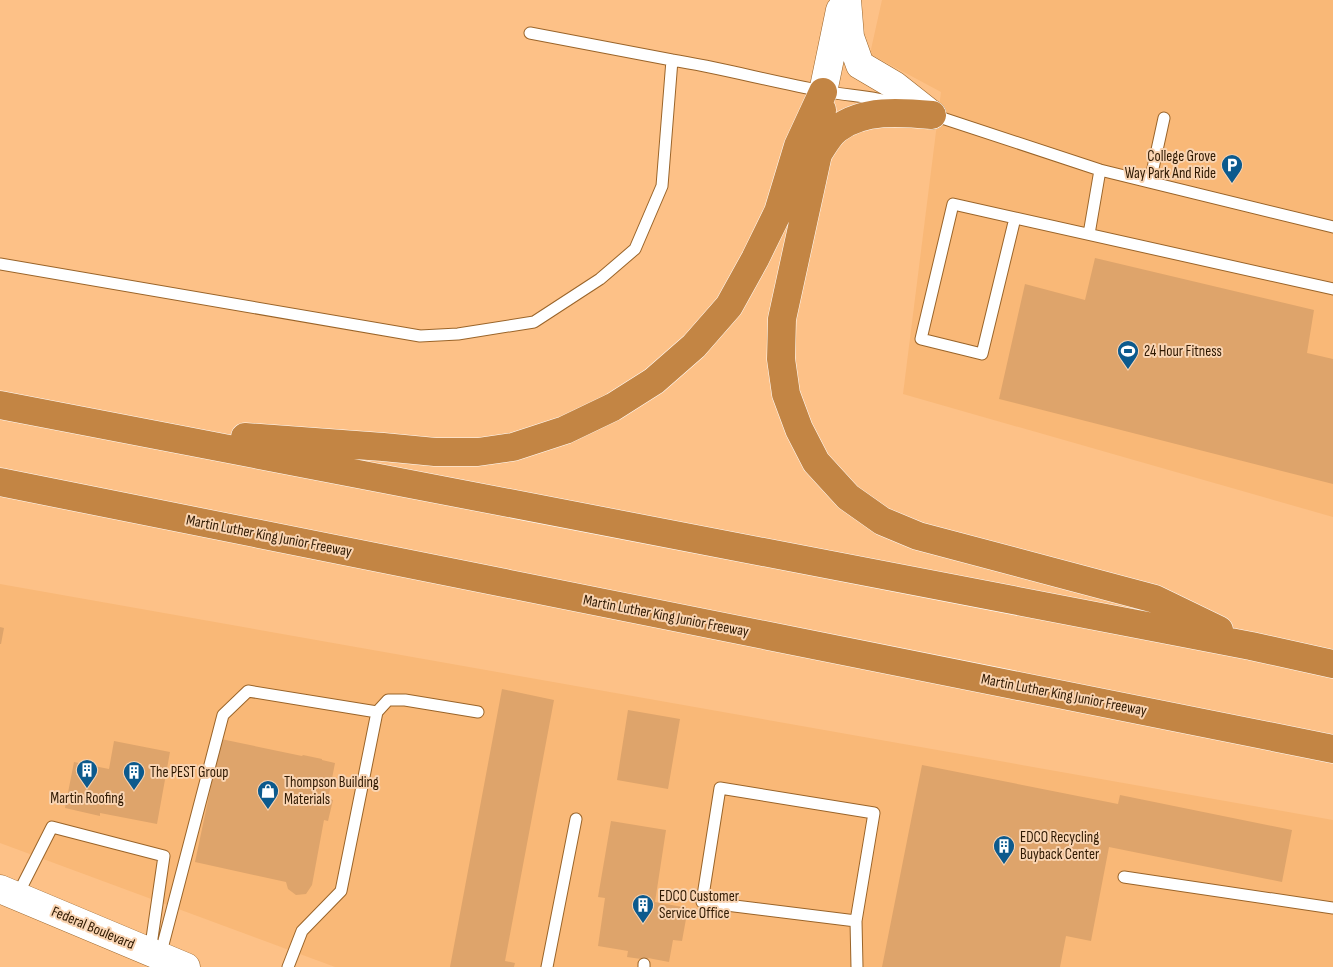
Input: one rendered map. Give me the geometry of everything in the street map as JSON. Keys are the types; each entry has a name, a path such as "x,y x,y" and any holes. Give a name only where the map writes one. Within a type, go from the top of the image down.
{"highway":[{"path":"823,92 818,154 782,319 781,359 786,394 799,429 816,462 848,497 882,521 918,536 1155,599 1251,646"},
{"path":"116,427 435,452 478,452 513,447 565,430 613,407 654,381 694,346 729,306 778,212 798,146 823,92"},
{"path":"818,154 836,130 852,121 881,113 903,112 932,115"},
{"path":"0,405 1251,646 1333,664"},
{"name":"Martin Luther King Junior Freeway","path":"0,482 1333,750"}],"main road":[{"path":"823,92 842,0"},
{"path":"847,0 850,37 860,66 894,85 932,115"},
{"name":"Federal Boulevard","path":"9,892 186,967"}],"lane":[{"path":"530,33 706,65 823,92 887,100 1100,170 1333,227"},
{"path":"0,264 420,336 458,334 534,322 600,279 635,249 662,186 672,60"},
{"path":"1150,182 1164,118"},
{"path":"1089,234 1100,170"},
{"path":"1015,218 982,354 920,339 953,204 1089,234 1333,290"},
{"path":"155,954 223,715 248,691 377,712"},
{"path":"288,967 302,931 341,891 377,712 388,700 405,700 478,712"},
{"path":"856,922 702,902 720,788 874,813 856,922 857,967"},
{"path":"547,967 576,819"},
{"path":"9,892 52,827 164,856 155,954"},
{"path":"1124,877 1333,908"}],"shaded area":[{"path":"882,0 1333,0 1333,517 903,394 941,92 870,54"},
{"path":"0,584 1333,820 1333,967 335,967 0,843"}],"building":[{"path":"1095,258 1314,310 1307,353 1333,359 1333,484 999,399 1025,284 1085,300"},
{"path":"0,627 4,628 1,644 0,644"},
{"path":"502,689 554,700 505,961 515,963 514,967 450,967"},
{"path":"628,710 680,719 668,789 617,780"},
{"name":"Thompson Building Materials","path":"221,739 335,763 328,799 333,800 328,821 324,820 312,885 306,894 296,895 288,889 286,882 195,862"},
{"name":"The PEST Group","path":"114,741 170,752 157,824 100,813 100,816 65,808 74,762 109,769"},
{"name":"EDCO Recycling Buyback Center","path":"922,765 1118,804 1120,795 1292,830 1282,882 1109,847 1091,941 1066,936 1060,967 882,967"},
{"path":"611,821 666,830 655,902 688,908 682,941 673,940 669,962 627,957 628,951 598,946 605,898 598,897"}],"place":[{"name":"College Grove Way Park And Ride","path":"1232,184"},
{"name":"24 Hour Fitness","path":"1128,370"},
{"name":"Martin Roofing","path":"87,789"},
{"name":"The PEST Group","path":"134,791"},
{"name":"Thompson Building Materials","path":"268,810"},
{"name":"EDCO Recycling Buyback Center","path":"1004,865"},
{"name":"EDCO Customer Service Office","path":"643,924"}]}
